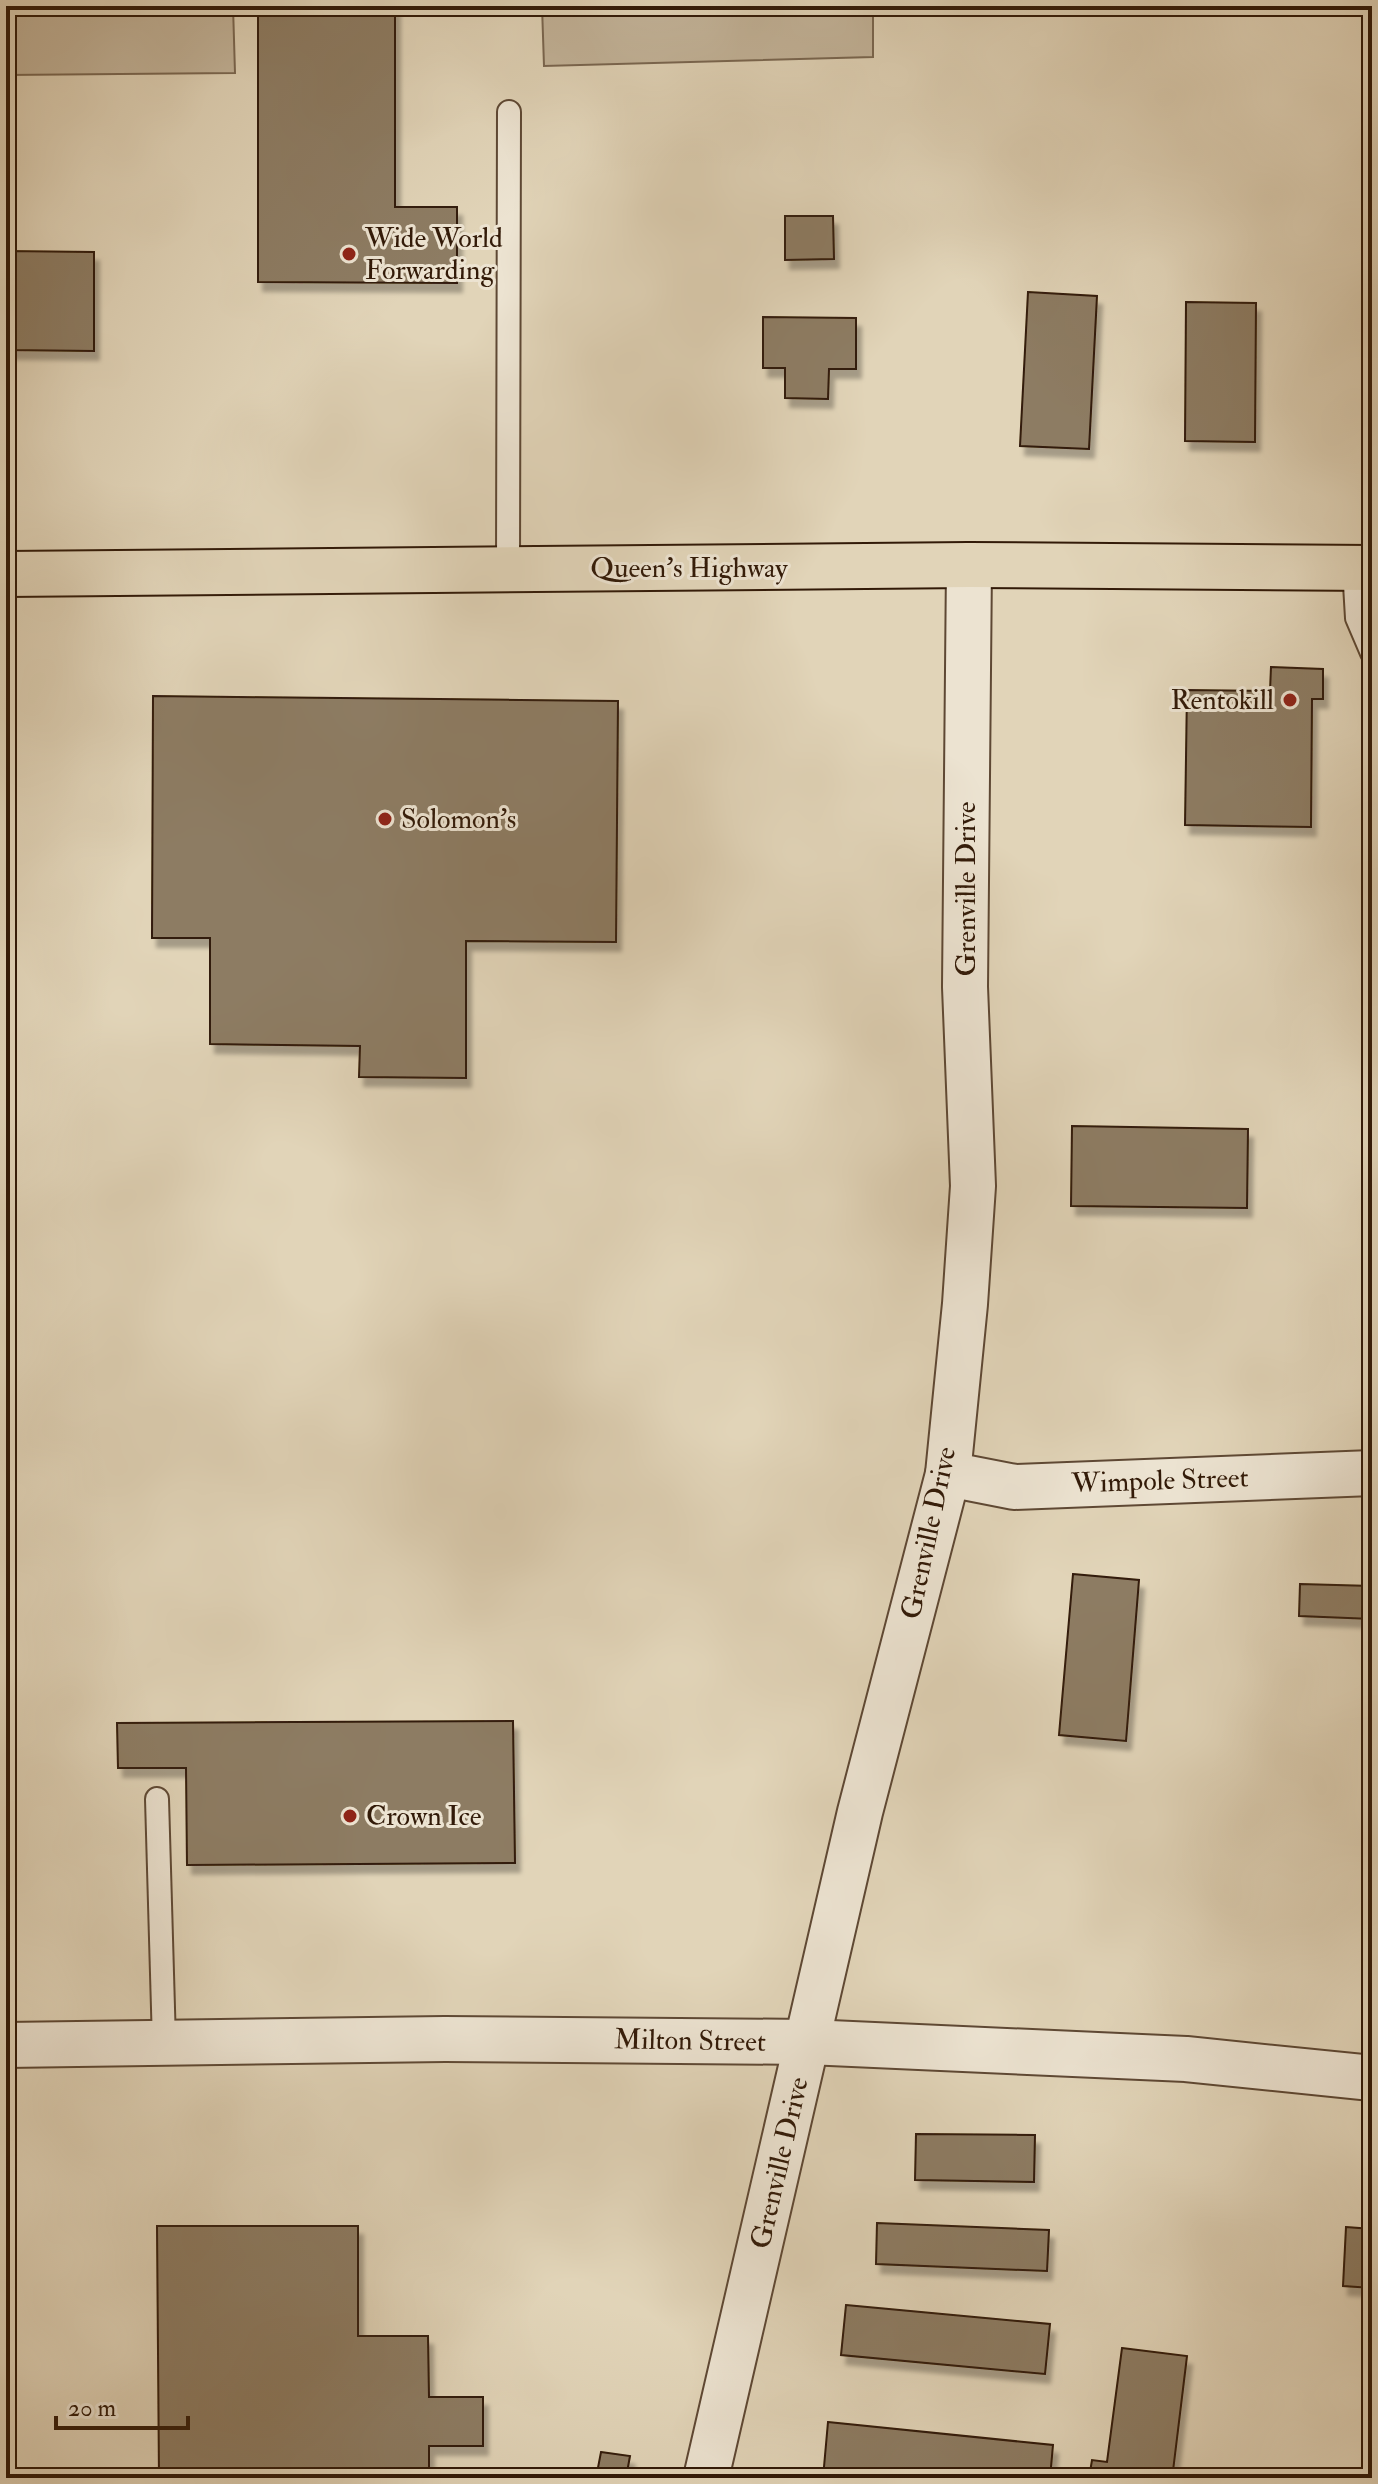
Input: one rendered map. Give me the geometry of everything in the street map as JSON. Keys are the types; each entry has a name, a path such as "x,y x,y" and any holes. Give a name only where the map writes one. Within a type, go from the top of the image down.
{"main road":[{"name":"Queen's Highway","path":"6,574 969,565 1363,568"}],"street":[{"name":"Grenville Drive","path":"706,2478 860,1812 948,1474 973,1186 965,987 969,565"},
{"name":"Wimpole Street","path":"948,1474 1014,1487 1372,1473"},
{"name":"Milton Street","path":"6,2045 445,2039 808,2042 1186,2059 1372,2078"}],"lane":[{"path":"508,569 509,112"},
{"path":"1363,568 1357,618 1372,653"},
{"path":"157,1799 164,2043"}],"shaded area":[{"path":"6,6 233,6 235,73 6,75"},
{"path":"542,6 873,6 873,57 544,66"}],"building":[{"path":"258,6 395,6 395,207 457,207 457,283 258,282"},
{"path":"785,216 833,216 834,259 785,260"},
{"path":"6,251 94,252 94,351 6,350"},
{"path":"1028,292 1097,296 1089,449 1020,446"},
{"path":"1186,302 1256,303 1255,442 1185,441"},
{"path":"763,317 856,318 856,369 829,369 828,399 785,398 785,368 763,368"},
{"path":"1271,667 1323,669 1323,699 1312,699 1311,827 1185,825 1187,690 1270,691"},
{"name":"Solomon's","path":"153,696 618,701 616,942 466,941 466,1078 359,1077 360,1046 210,1044 210,938 152,938"},
{"path":"1072,1126 1248,1129 1247,1208 1071,1206"},
{"path":"1073,1574 1139,1580 1126,1741 1059,1735"},
{"path":"1300,1584 1372,1586 1372,1619 1299,1616"},
{"name":"Crown Ice","path":"513,1721 515,1863 187,1865 186,1768 118,1768 117,1723"},
{"path":"916,2134 1035,2135 1034,2182 915,2180"},
{"path":"877,2223 1049,2230 1047,2271 876,2264"},
{"path":"157,2226 358,2226 358,2336 428,2336 429,2397 483,2397 483,2446 429,2446 429,2478 159,2478"},
{"path":"1346,2227 1372,2229 1372,2288 1343,2286"},
{"path":"846,2305 1050,2324 1045,2374 841,2355"},
{"path":"1122,2348 1187,2356 1173,2471 1188,2472 1187,2478 1089,2478 1092,2460 1107,2462"},
{"path":"828,2422 1053,2445 1050,2478 823,2478"},
{"path":"601,2452 630,2456 626,2478 596,2478"}],"place":[{"name":"Wide World Forwarding","path":"349,254"},
{"name":"Rentokill","path":"1290,700"},
{"name":"Solomon's","path":"385,819"},
{"name":"Crown Ice","path":"350,1816"}]}
